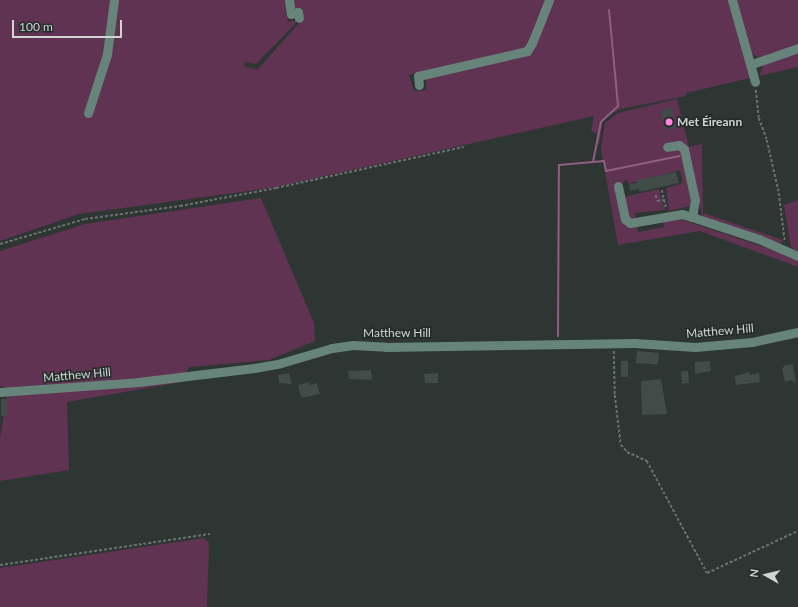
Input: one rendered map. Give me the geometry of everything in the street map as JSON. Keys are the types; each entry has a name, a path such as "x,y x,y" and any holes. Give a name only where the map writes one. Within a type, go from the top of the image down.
{"street":[{"path":"88,113 107,54 114,0"},
{"path":"289,0 291,14 298,12 299,18"},
{"path":"419,85 418,76 527,51 532,43 549,0"},
{"path":"732,0 752,64 755,82"},
{"path":"752,64 798,48"},
{"path":"667,147 679,145 684,149 695,200 692,217"},
{"path":"622,190 627,222 634,223 682,214 784,245 798,256"},
{"name":"Matthew Hill","path":"0,392 138,382 254,368 281,364 332,348 353,345 386,347 614,344 695,346 752,342 798,332"}],"path":[{"path":"755,82 759,118 768,140 784,222 784,245"},
{"path":"0,244 85,219 180,206 276,188 464,147"},
{"path":"661,218 660,213 667,212 662,190"},
{"path":"656,194 657,201 664,200"},
{"path":"614,344 615,395 621,445 626,452 646,461 707,573 798,531"},
{"path":"0,565 210,534"}],"shaded area":[{"path":"0,0 113,0 110,29 99,76 89,104 91,105 109,50 116,0 286,0 288,22 296,20 296,23 256,64 245,62 244,66 257,70 301,21 299,9 293,10 292,3 294,0 547,0 526,48 409,75 414,91 426,90 426,78 432,74 528,54 533,48 552,0 729,0 750,78 686,93 686,96 620,109 607,117 602,123 599,145 597,134 591,131 594,116 271,188 79,214 0,241"},
{"path":"733,0 798,0 798,45 766,56 757,57 752,54"},
{"path":"798,50 798,67 759,76 765,62"},
{"path":"677,99 689,147 702,144 703,213 783,240 780,244 702,217 699,200 690,206 669,211 666,188 681,184 683,182 680,170 628,184 627,179 621,185 622,220 637,225 638,232 664,227 663,221 683,220 776,251 798,260 798,267 700,231 618,245 601,149 605,123 618,113"},
{"path":"659,189 665,210 635,213 636,220 629,219 624,197"},
{"path":"261,198 314,323 315,341 269,360 189,367 182,382 67,402 69,470 0,481 0,438 7,396 5,387 0,386 0,251 85,224"},
{"path":"798,200 798,252 791,247 784,205"},
{"path":"204,538 209,543 207,607 0,607 0,568"}],"building":[{"name":"Met Éireann","path":"672,108 676,128 665,130 661,110"},
{"path":"676,172 679,183 639,192 639,189 630,191 629,184 637,183 637,180"},
{"path":"637,351 659,353 658,365 636,363"},
{"path":"621,361 628,361 628,377 621,377"},
{"path":"710,361 711,371 695,374 695,362"},
{"path":"793,364 796,384 791,380 785,382 782,369 785,365"},
{"path":"371,370 372,380 349,379 348,371"},
{"path":"688,371 689,383 682,384 681,372"},
{"path":"749,372 750,375 759,373 760,382 736,385 735,376"},
{"path":"289,373 292,384 279,383 278,375"},
{"path":"438,373 438,383 425,383 424,374"},
{"path":"661,379 667,414 642,415 641,381"},
{"path":"309,382 309,385 317,383 320,394 301,398 298,385"},
{"path":"1,399 7,399 7,416 1,416"}],"waterway":[{"path":"609,10 618,106 601,122 593,162 604,161 606,171 679,156"},
{"path":"558,336 559,165 593,162"}],"place":[{"name":"Met Éireann","path":"669,122"}]}
